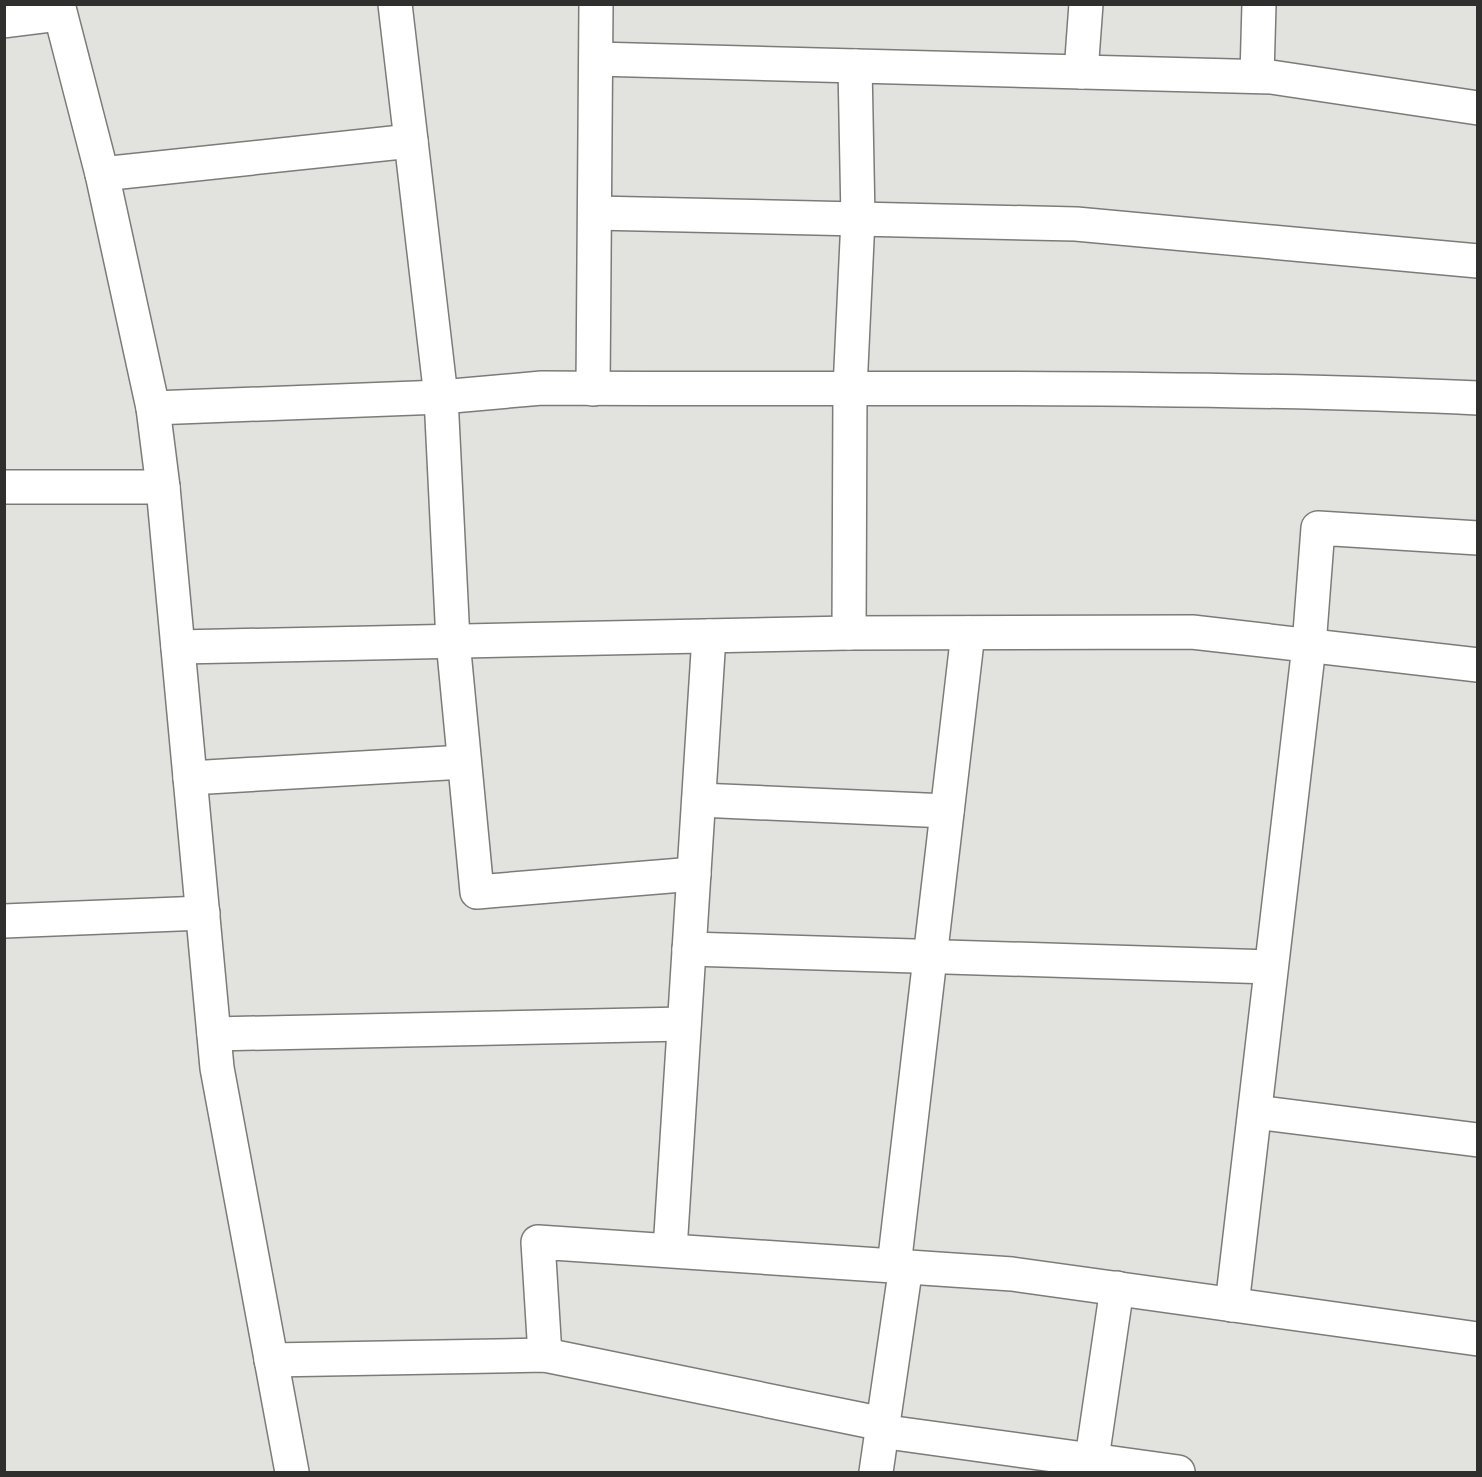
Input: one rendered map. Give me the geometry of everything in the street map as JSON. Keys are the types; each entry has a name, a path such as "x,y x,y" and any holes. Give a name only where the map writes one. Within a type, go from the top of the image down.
{"street":[{"path":"395,4 441,397 453,641 477,892 694,874"},
{"path":"593,389 596,4"},
{"path":"1081,72 1086,4"},
{"path":"1257,76 1259,4"},
{"path":"4,21 59,9 102,174 153,408 163,487 217,1068 292,1473"},
{"path":"596,59 1257,76 1478,108"},
{"path":"849,633 850,389 858,219 855,66"},
{"path":"102,174 411,141"},
{"path":"595,213 1076,224 1478,261"},
{"path":"153,408 441,397 542,388 1180,390 1478,398"},
{"path":"4,487 163,487"},
{"path":"1232,1305 1309,646 1317,528 1478,538"},
{"path":"178,647 849,633 1192,632 1478,665"},
{"path":"876,1473 900,1266 930,956 968,633"},
{"path":"670,1250 709,636"},
{"path":"190,778 464,762"},
{"path":"699,800 948,811"},
{"path":"4,921 203,912"},
{"path":"689,949 1271,967"},
{"path":"214,1035 684,1024"},
{"path":"1255,1112 1478,1140"},
{"path":"545,1355 538,1242 1012,1274 1478,1339"},
{"path":"1091,1466 1117,1288"},
{"path":"271,1360 545,1355 883,1424 888,1432 1091,1466 1178,1473"}]}
